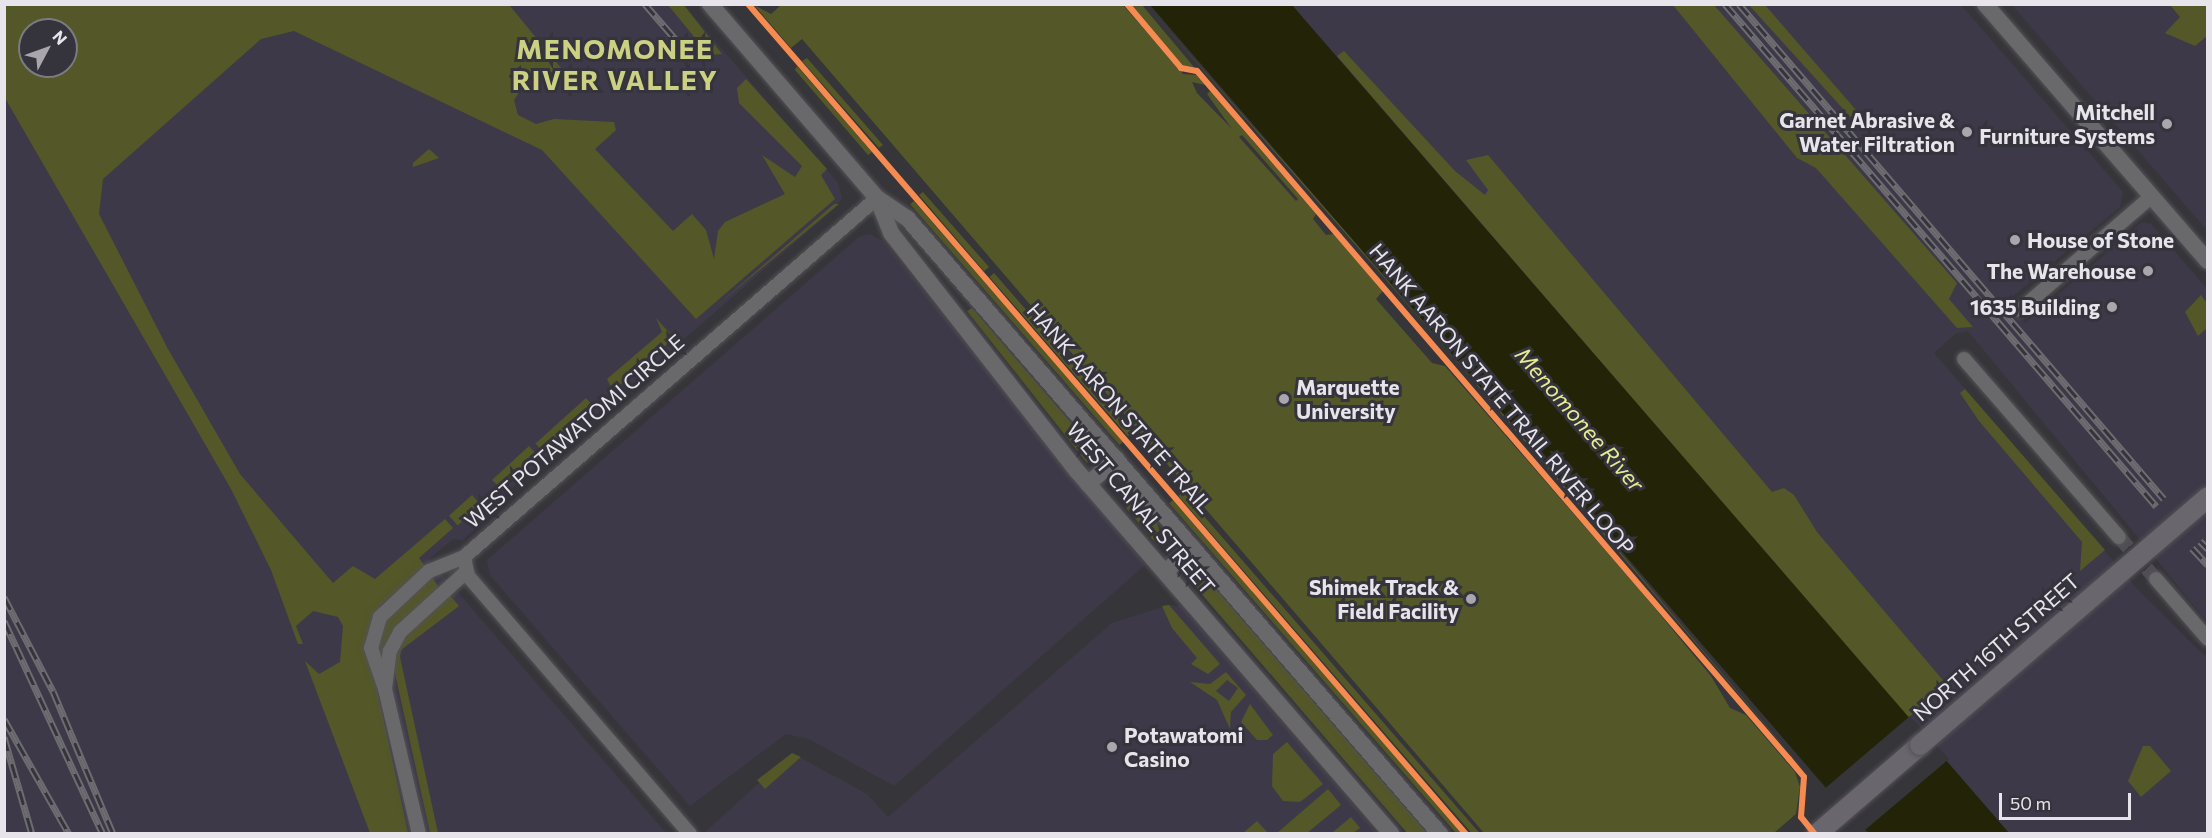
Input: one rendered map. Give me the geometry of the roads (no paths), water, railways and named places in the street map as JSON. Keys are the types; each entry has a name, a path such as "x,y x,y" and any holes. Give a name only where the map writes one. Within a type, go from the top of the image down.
{"main road":[{"name":"NORTH 16TH STREET","path":"1817,834 2208,496"}],"street":[{"name":"WEST CANAL STREET","path":"710,4 877,198 907,218 1440,834"},
{"path":"1985,4 2208,261"},
{"path":"2020,310 2152,196"},
{"name":"WEST CANAL STREET","path":"877,198 891,233 1088,484 1391,834"},
{"name":"WEST POTAWATOMI CIRCLE","path":"466,572 464,557 877,198"},
{"path":"1964,359 2120,537"},
{"path":"1088,484 1117,459"},
{"path":"1165,572 1192,548"},
{"path":"419,834 385,689 371,648 380,617 429,571 464,557"},
{"path":"385,689 390,651 400,632 466,572 684,832"},
{"path":"2156,579 2208,639"}],"water":[{"name":"Menomonee River","path":"1150,5 1292,5 2009,833 1865,833"}],"tunnel":[{"path":"2119,537 2156,579"}],"railway":[{"path":"645,4 684,49"},
{"path":"1725,4 2156,506"},
{"path":"1739,4 2164,499"},
{"path":"2200,541 2208,549"},
{"path":"2192,548 2208,565"},
{"path":"4,597 53,691 113,834"},
{"path":"4,621 103,834"},
{"path":"4,719 69,834"},
{"path":"4,737 32,834"}],"place":[{"name":"Mitchell Furniture Systems","path":"2167,124"},
{"name":"Garnet Abrasive & Water Filtration","path":"1967,132"},
{"name":"House of Stone","path":"2015,240"},
{"name":"The Warehouse","path":"2148,271"},
{"name":"1635 Building","path":"2112,307"},
{"name":"Marquette University","path":"1284,399"},
{"name":"Shimek Track & Field Facility","path":"1471,599"},
{"name":"Potawatomi Casino","path":"1112,747"}],"district":[{"name":"MENOMONEE RIVER VALLEY","path":"615,64"}]}
